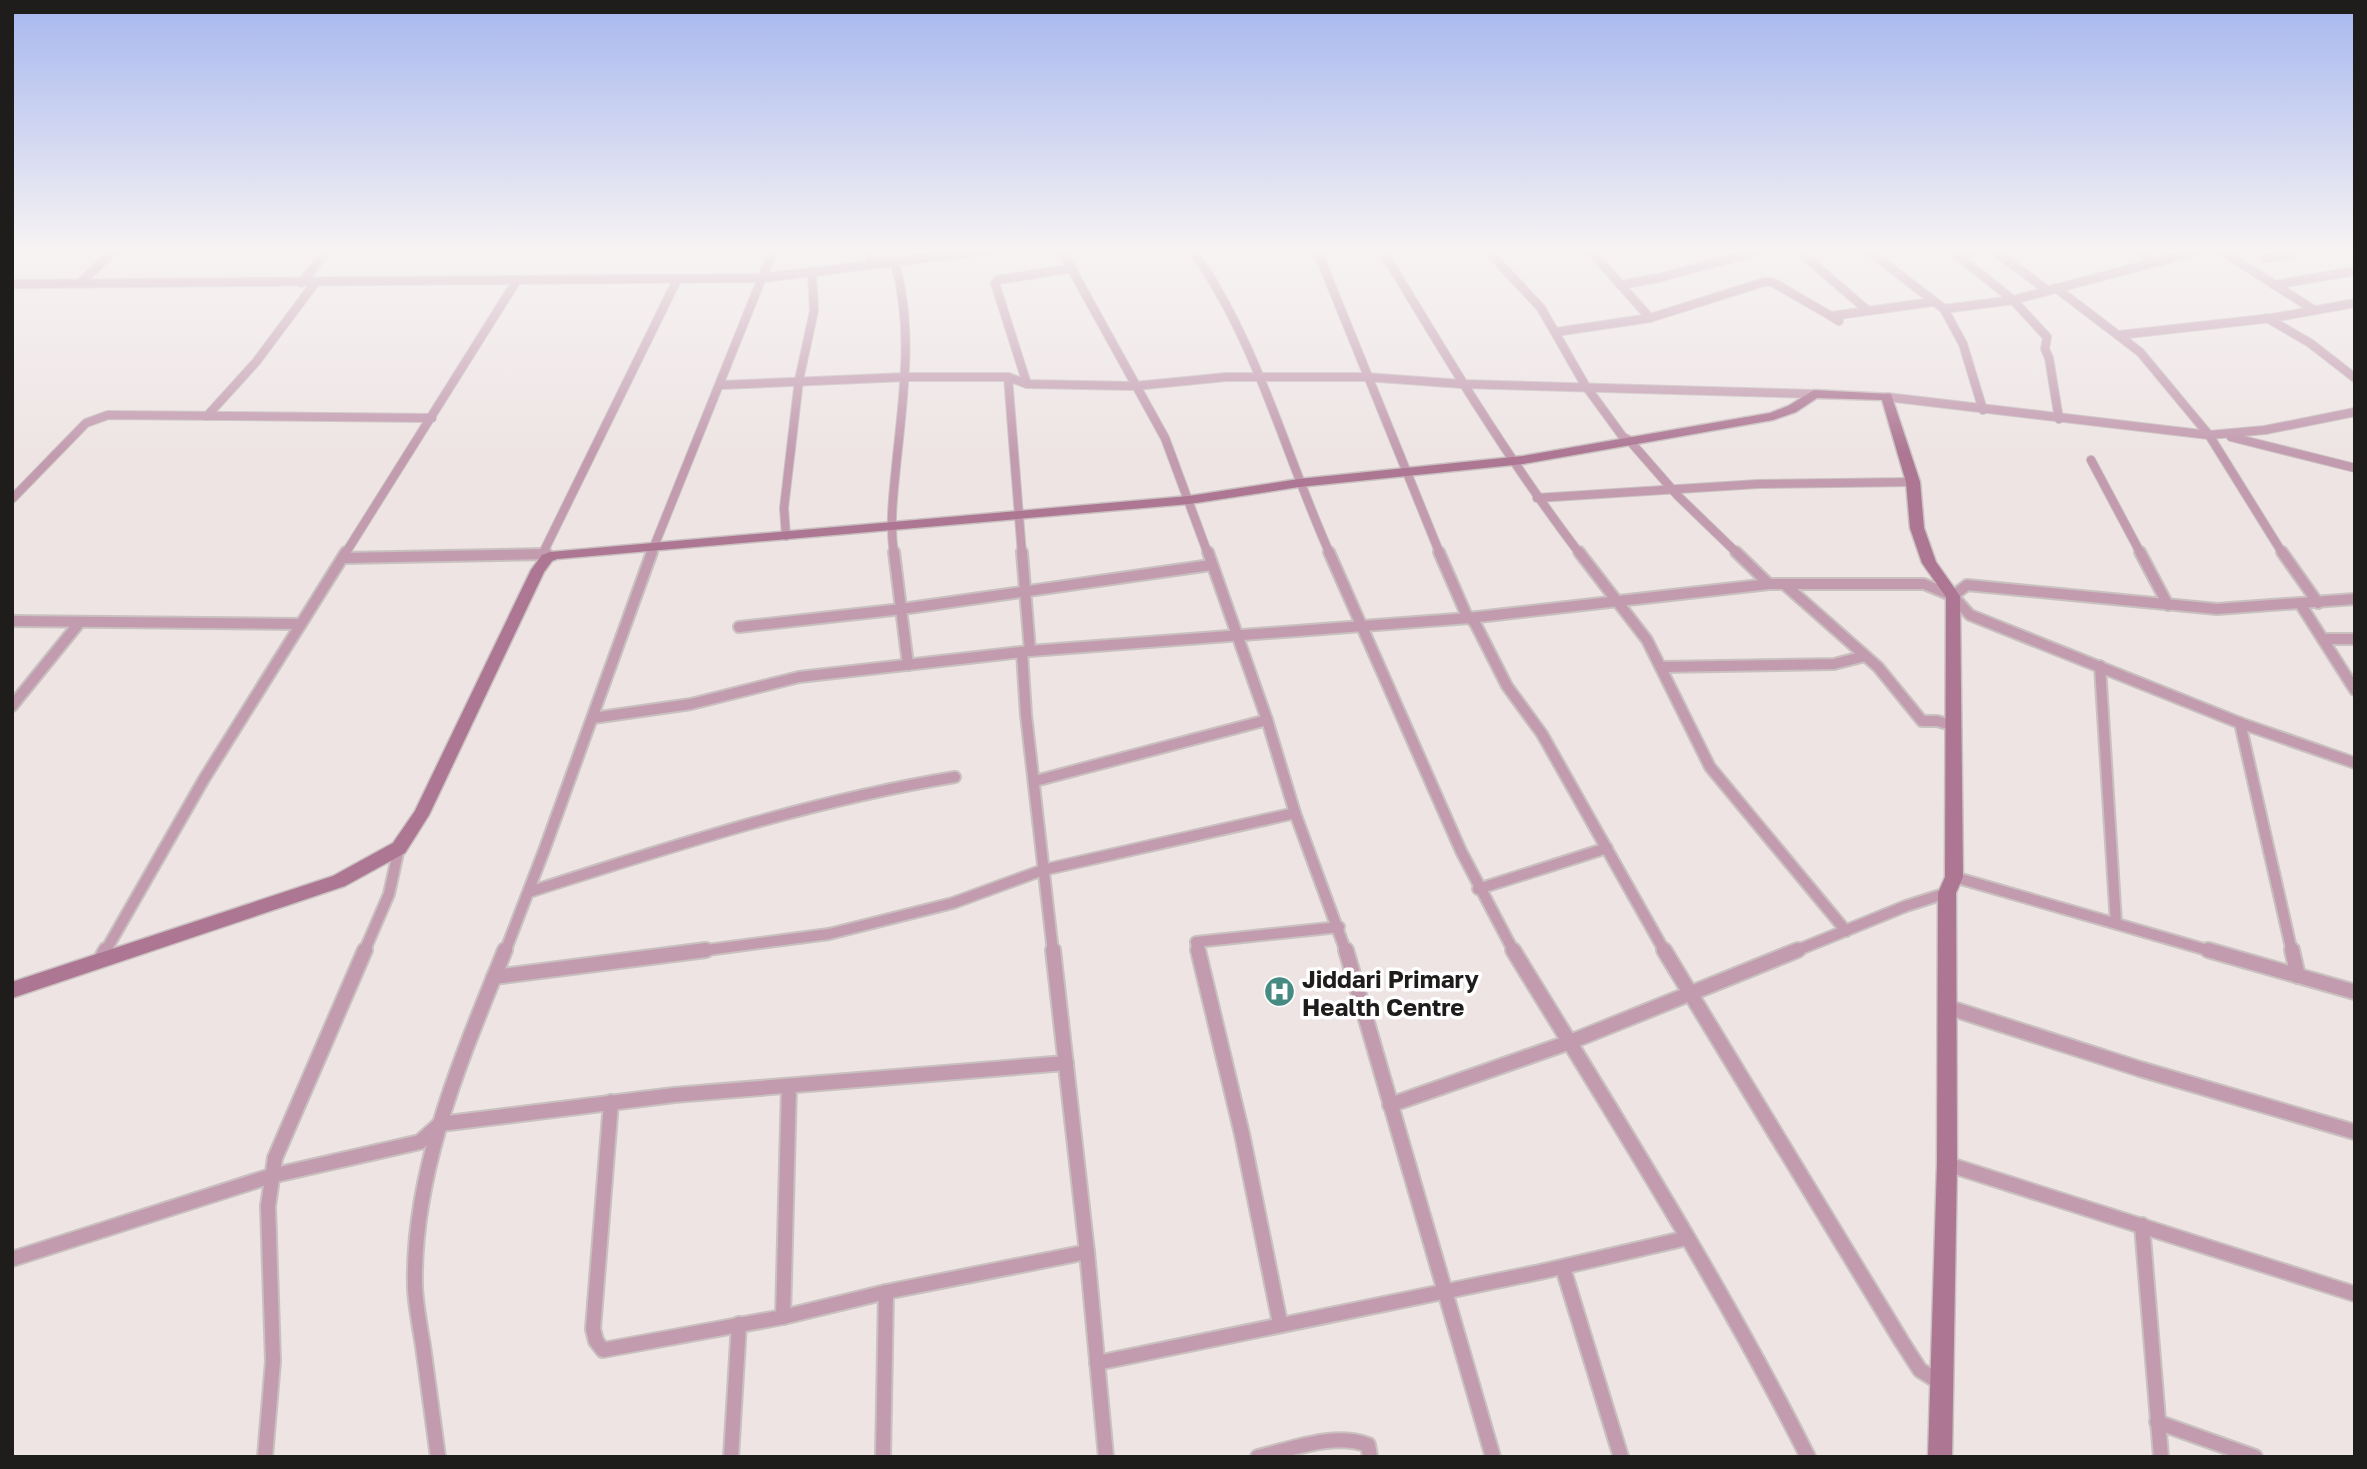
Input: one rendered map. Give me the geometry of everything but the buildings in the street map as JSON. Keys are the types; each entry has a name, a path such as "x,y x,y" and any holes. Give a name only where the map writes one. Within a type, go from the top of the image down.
{"street":[{"path":"207,416 256,362 290,317"},
{"path":"101,959 204,779 494,317"},
{"path":"265,1457 273,1364 269,1267 271,1176 275,1158 389,894 400,848 421,815 538,570 549,554 660,317"},
{"path":"438,1457 414,1264 420,1218 440,1124 494,977 529,892 655,545 748,317"},
{"path":"786,536 784,508 799,380 813,317"},
{"path":"905,317 906,377 890,525 908,665"},
{"path":"1006,317 1027,384"},
{"path":"1098,317 1165,438 1268,720 1295,813 1339,927 1493,1457"},
{"path":"1233,317 1261,377 1299,483 1478,888 1508,943 1570,1042 1772,1382 1808,1457"},
{"path":"1343,317 1405,473 1469,618 1475,623 1507,686 1542,734 1690,995 1920,1370 1941,1382"},
{"path":"1422,317 1462,384 1537,498 1647,640 1710,767 1846,931"},
{"path":"1547,317 1585,386 1623,437 1629,440 1674,491 1769,584"},
{"path":"1556,332 1655,317"},
{"path":"1831,317 1839,321"},
{"path":"1948,317 1958,333 1983,410"},
{"path":"2028,317 2047,337 2045,349 2049,358 2059,419"},
{"path":"2092,317 2140,352 2209,435 2275,542 2318,603"},
{"path":"2119,335 2275,317"},
{"path":"2267,318 2310,343 2355,378"},
{"path":"721,385 906,377 1008,377 1027,384 1135,386 1226,377 1366,377 1462,384 1886,397 2209,435 2225,435 2355,412"},
{"path":"1008,377 1026,590 1026,715 1087,1252 1106,1457"},
{"path":"344,558 549,554 1189,500 1299,483 1512,461 1773,416 1792,410 1814,394"},
{"path":"1886,397 1913,482 1917,528 1929,563 1970,615 2240,723 2355,763"},
{"path":"12,499 86,423 117,415 432,418"},
{"path":"2225,435 2355,468"},
{"path":"2091,460 2168,606"},
{"path":"1537,498 1758,484 1913,482"},
{"path":"739,627 902,609 1211,565"},
{"path":"593,719 691,704 799,677 1026,652 1362,624 1469,618 1769,584 1923,584 1953,596"},
{"path":"1784,584 1878,667 1922,721 1937,721 1955,726"},
{"path":"1953,596 1967,585 2217,609 2355,599"},
{"path":"1940,1457 1947,1164 1947,1007 1955,726 1953,596"},
{"path":"2301,605 2355,690"},
{"path":"12,621 301,624"},
{"path":"12,706 80,622"},
{"path":"2323,639 2355,639"},
{"path":"1661,667 1834,664 1866,656"},
{"path":"2100,666 2116,923"},
{"path":"1035,781 1268,720"},
{"path":"2240,723 2298,976"},
{"path":"529,892 793,809 898,785 955,777"},
{"path":"494,977 830,934 953,903 1043,870 1295,813"},
{"path":"12,990 339,881 400,848"},
{"path":"1478,888 1607,848"},
{"path":"1390,1105 1570,1042 1690,995 1951,885 2116,923 2355,992"},
{"path":"1280,1323 1242,1134 1196,942 1339,927"},
{"path":"1947,1007 2127,1065 2355,1132"},
{"path":"12,1259 271,1176 420,1142 440,1124 611,1102 1066,1063"},
{"path":"783,1317 789,1086"},
{"path":"611,1102 593,1329 596,1341 603,1350 783,1317 886,1292 1087,1252"},
{"path":"1947,1164 2355,1294"},
{"path":"2142,1225 2161,1457"},
{"path":"1097,1363 1280,1323 1563,1268 1687,1238"},
{"path":"1563,1268 1621,1457"},
{"path":"883,1457 886,1292"},
{"path":"731,1457 739,1324"},
{"path":"2157,1422 2255,1457"},
{"path":"1258,1457 1342,1440 1360,1440 1368,1445 1370,1457"}],"place":[{"name":"Jiddari Primary Health Centre","path":"1279,992"}]}
